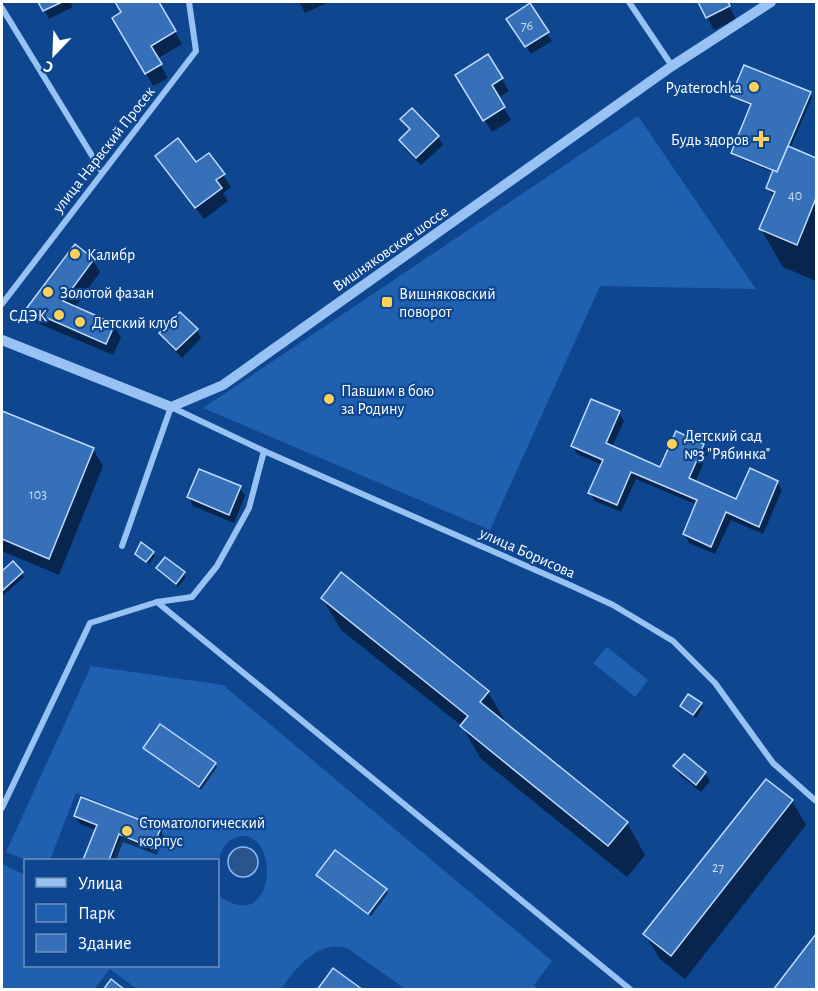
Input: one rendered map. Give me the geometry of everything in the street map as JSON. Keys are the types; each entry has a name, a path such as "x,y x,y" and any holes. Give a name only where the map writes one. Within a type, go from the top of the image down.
{"street":[{"name":"улица Нарвский Просек","path":"2,304 196,51 189,2"},
{"path":"629,2 672,66"},
{"name":"Вишняковское шоссе","path":"171,407 223,385 672,66 771,2"},
{"path":"2,8 102,172"},
{"path":"2,340 171,407 122,546"},
{"name":"улица Борисова","path":"171,407 264,451 613,605 673,641 715,683 773,763 816,801"},
{"path":"2,808 90,624 157,602 192,597 217,566 249,508 264,451"},
{"path":"157,602 631,990"}],"green space":[{"path":"638,116 756,289 600,286 490,530 203,408"},
{"path":"607,647 648,680 635,697 593,663"},
{"path":"91,666 223,685 552,961 534,985 539,989 405,989 347,948 336,947 317,952 309,958 281,989 137,989 110,969 94,989 2,989 2,864 24,875 24,967 219,967 219,896 238,905 253,903 262,893 266,878 266,862 261,847 251,838 237,837 229,841 219,859 112,859 121,837 155,851 164,828 76,793 50,859 24,859 6,852","holes":["160,724 216,763 199,787 143,748","335,850 387,889 368,914 316,875"]}],"shaded area":[{"path":"243,847 254,851 258,862 254,873 243,877 232,873 228,862 232,851"}],"building":[{"path":"38,2 62,2 43,11"},
{"path":"115,2 159,2 176,31 151,46 162,64 145,74 112,18 121,12"},
{"path":"698,2 728,2 730,6 706,18"},
{"path":"530,3 549,32 525,47 506,19"},
{"path":"488,54 503,78 492,85 505,107 483,121 455,75"},
{"path":"744,65 811,92 777,172 731,153 751,104 731,96"},
{"path":"412,108 439,136 416,158 399,140 410,129 400,119"},
{"path":"178,138 196,162 209,153 225,174 216,180 222,188 195,208 155,156"},
{"path":"788,146 816,158 816,198 797,245 759,229 775,192 766,188 773,170 777,172"},
{"path":"75,244 94,259 63,301 115,324 106,344 26,309"},
{"path":"180,312 198,329 176,350 159,333"},
{"path":"591,399 620,411 606,443 660,467 676,431 704,444 689,478 736,499 750,468 778,481 759,527 726,512 711,547 683,534 697,500 631,472 617,505 588,493 603,460 571,446"},
{"path":"2,411 94,448 49,559 2,539"},
{"path":"199,469 241,486 229,515 187,497"},
{"path":"141,542 154,552 146,562 135,554"},
{"path":"165,557 185,572 176,584 156,568"},
{"path":"13,561 23,572 2,591 2,571"},
{"path":"341,572 489,691 480,702 628,822 608,846 460,726 468,716 321,598"},
{"path":"688,694 702,703 693,715 680,706"},
{"path":"160,724 216,763 199,787 143,748"},
{"path":"684,754 706,772 696,785 673,766"},
{"path":"766,779 793,800 671,956 643,934"},
{"name":"Стоматологический корпус","path":"81,797 161,828 152,848 119,834 109,859 83,859 97,825 74,816"},
{"path":"335,850 387,889 368,914 316,875"},
{"path":"816,934 816,990 773,990"},
{"path":"333,968 363,990 317,990"},
{"path":"111,979 125,990 103,990"}],"place":[{"name":"Pyaterochka","path":"754,87"},
{"name":"Будь здоров","path":"761,139"},
{"name":"Калибр","path":"75,254"},
{"name":"Золотой фазан","path":"48,292"},
{"name":"Вишняковский поворот","path":"387,302"},
{"name":"СДЭК","path":"59,315"},
{"name":"Детский клуб","path":"80,322"},
{"name":"Павшим в бою за Родину","path":"329,399"},
{"name":"Детский сад №3 \"Рябинка\"","path":"672,444"},
{"name":"Стоматологический корпус","path":"127,831"}]}
